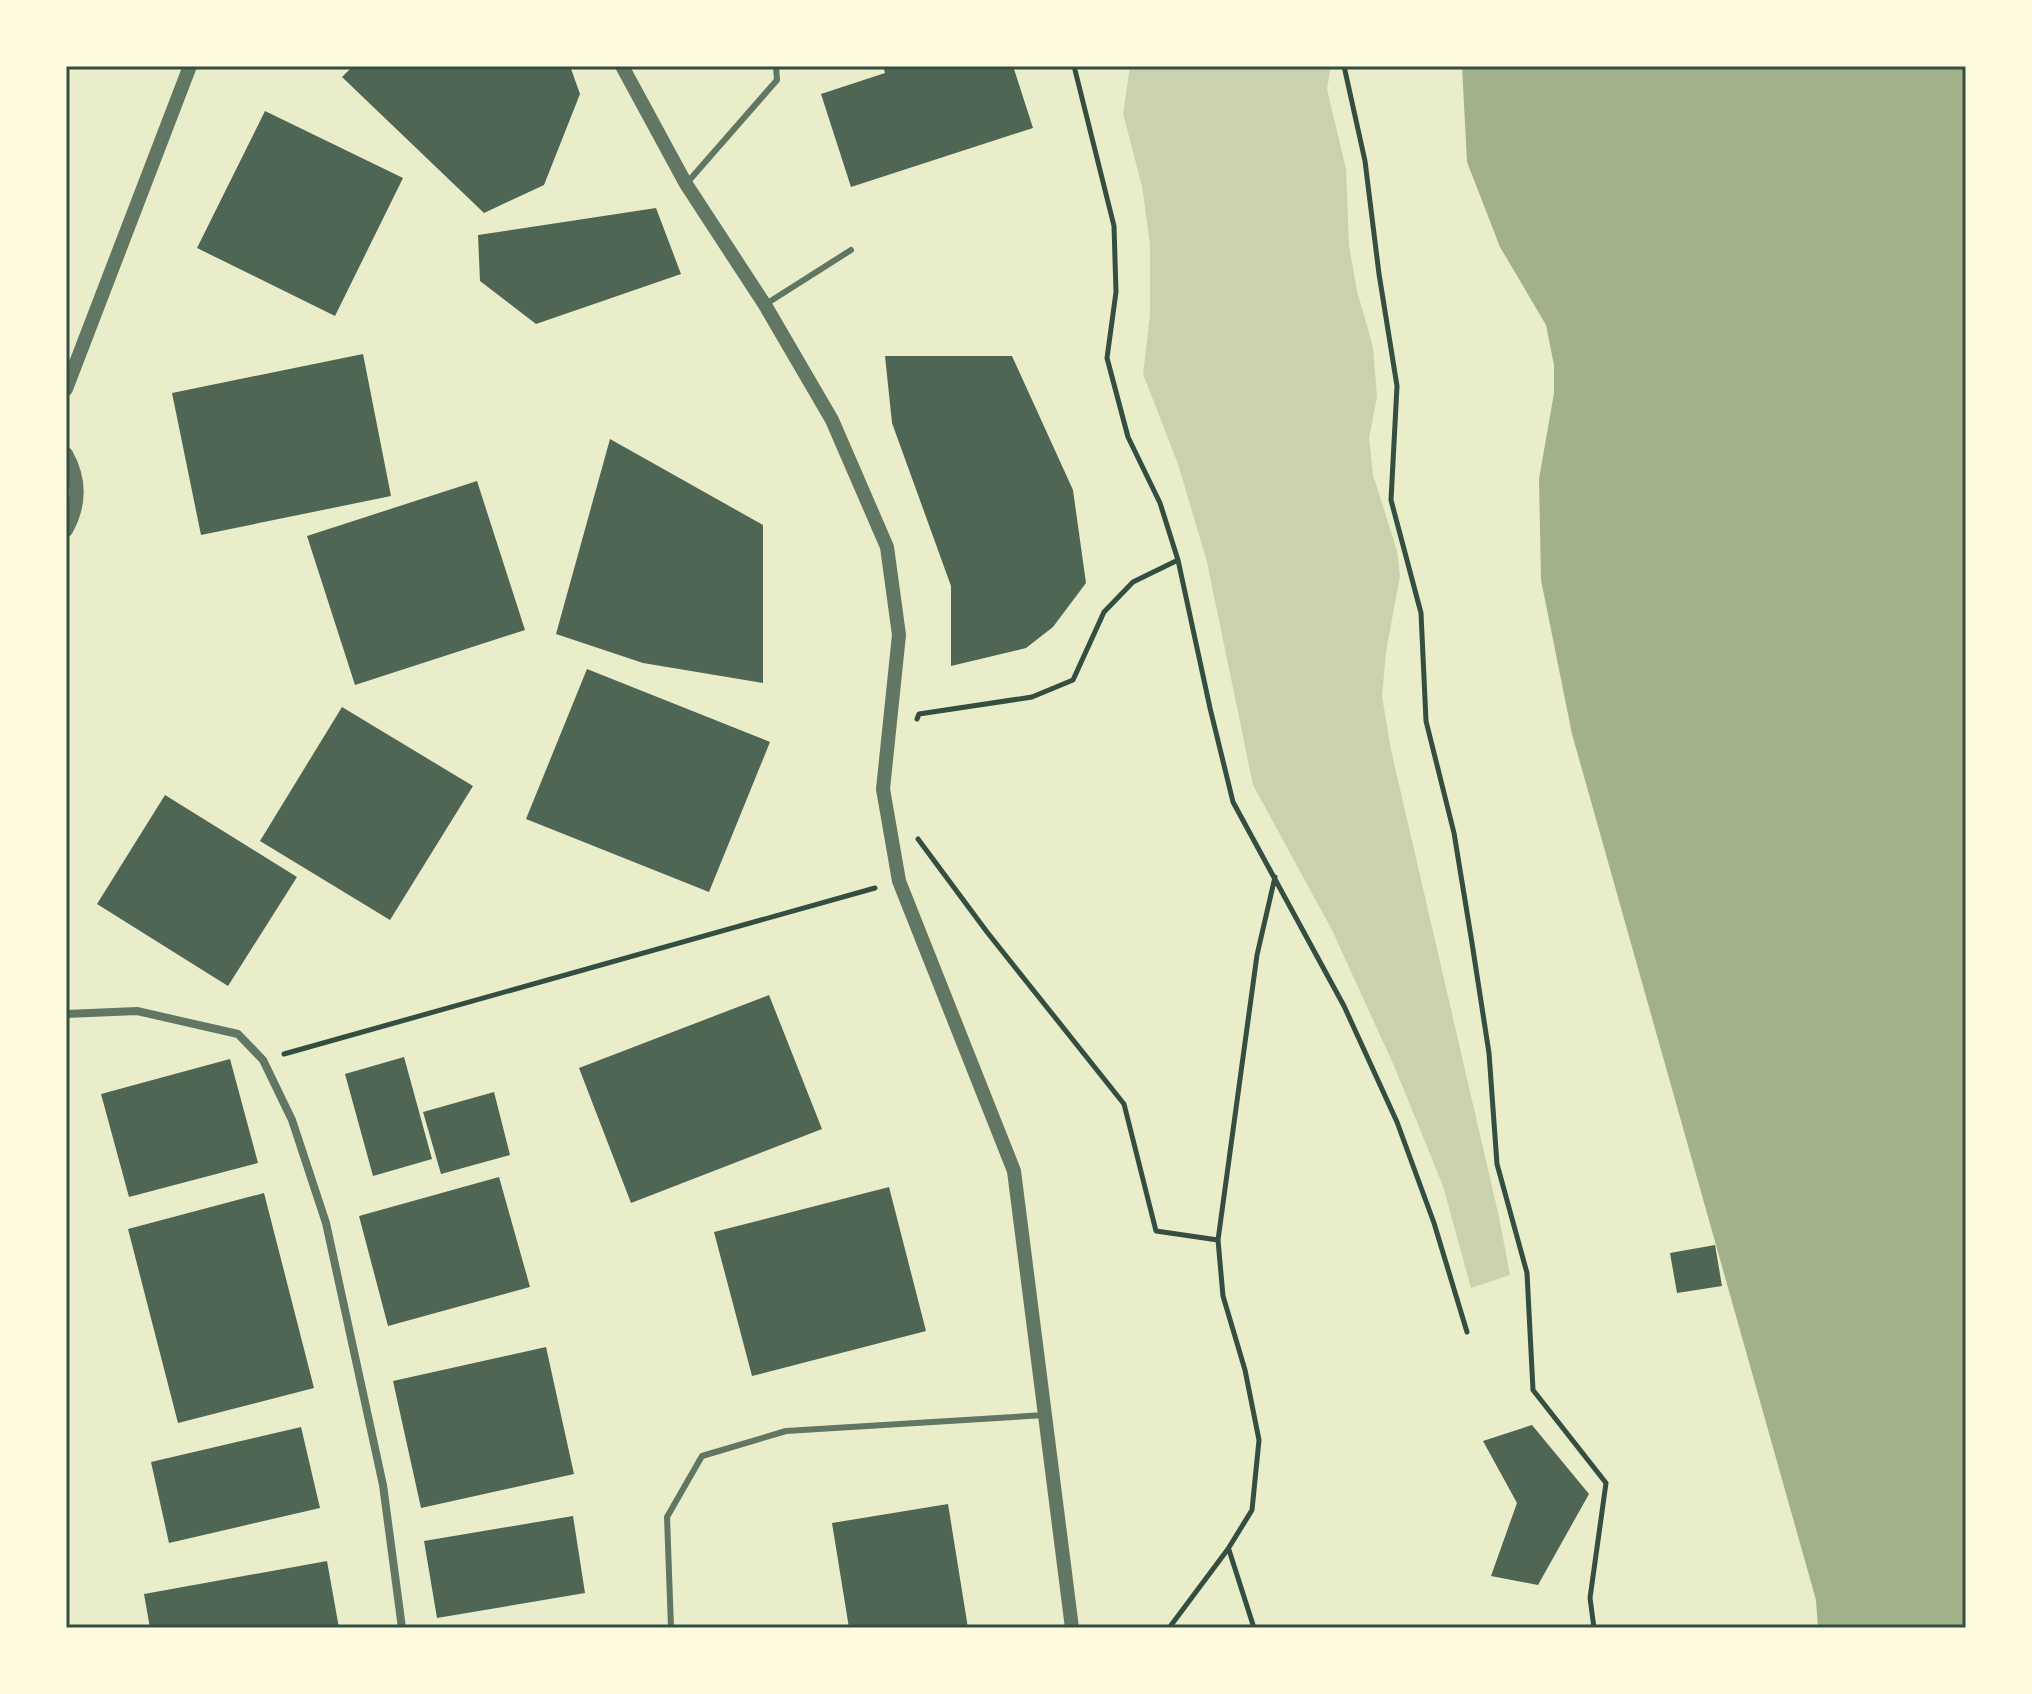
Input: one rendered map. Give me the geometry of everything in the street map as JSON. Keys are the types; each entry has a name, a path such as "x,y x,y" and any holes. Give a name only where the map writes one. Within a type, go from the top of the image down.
{"street":[{"path":"66,389 190,66"},
{"path":"622,66 686,184 765,305 832,420 887,547 899,635 883,789 899,881 1014,1171 1072,1628"},
{"path":"66,454 76,478 77,504 66,530"},
{"path":"66,1014 137,1011 238,1034 263,1060 292,1120 326,1223 383,1485 402,1628"}],"lane":[{"path":"686,184 777,80 776,66"},
{"path":"765,305 851,250"},
{"path":"671,1628 667,1517 702,1456 786,1431 1045,1415"}],"path":[{"path":"1074,66 1114,226 1116,292 1107,358 1128,437 1160,503 1178,560 1233,802 1344,1006 1397,1122 1434,1223 1467,1332"},
{"path":"1344,66 1365,161 1397,386 1391,500 1421,613 1426,721 1454,833 1472,943 1489,1053 1497,1164 1527,1273 1533,1390 1606,1483 1590,1598 1594,1628"},
{"path":"913,727 919,714 1032,697 1073,680 1104,612 1133,582 1178,560"},
{"path":"915,825 918,840 1124,1104 1156,1231 1218,1240"},
{"path":"1169,1628 1228,1549 1252,1510 1259,1440 1245,1370 1223,1296 1218,1240 1257,955 1275,876"},
{"path":"263,1060 899,881"},
{"path":"1228,1549 1254,1628"}],"shaded area":[{"path":"1130,66 1331,66 1327,89 1346,169 1349,245 1357,291 1373,347 1377,397 1369,438 1373,475 1397,551 1400,576 1386,652 1382,696 1391,750 1510,1275 1471,1288 1443,1186 1395,1068 1332,930 1253,785 1207,562 1178,464 1143,374 1150,315 1150,244 1142,186 1123,114"},
{"path":"1462,66 1966,66 1966,1628 1818,1628 1816,1600 1572,734 1541,580 1539,479 1554,393 1554,365 1546,325 1500,247 1467,162"}],"building":[{"path":"353,66 570,66 580,94 544,185 484,213 342,77"},
{"path":"883,66 1013,66 1033,128 851,187 821,94 885,73"},
{"path":"265,111 403,178 335,316 197,248"},
{"path":"656,208 681,274 536,324 480,281 478,235"},
{"path":"363,354 391,496 201,535 172,393"},
{"path":"885,356 1012,356 1073,490 1086,583 1053,627 1026,648 951,666 951,586 892,423"},
{"path":"610,439 763,525 763,683 643,663 556,634"},
{"path":"477,481 525,630 355,685 307,536"},
{"path":"587,669 770,742 709,892 526,819"},
{"path":"342,707 473,786 390,920 260,841"},
{"path":"165,795 297,877 228,986 97,904"},
{"path":"769,995 822,1129 631,1203 579,1068"},
{"path":"404,1057 432,1159 373,1176 345,1074"},
{"path":"230,1059 258,1163 129,1197 101,1094"},
{"path":"494,1092 510,1155 441,1174 423,1112"},
{"path":"499,1177 530,1287 388,1326 359,1216"},
{"path":"889,1187 926,1331 752,1376 714,1232"},
{"path":"264,1193 314,1388 178,1423 128,1229"},
{"path":"1715,1245 1722,1286 1677,1293 1670,1253"},
{"path":"546,1347 574,1474 421,1508 393,1381"},
{"path":"1532,1425 1589,1494 1538,1585 1491,1576 1517,1503 1483,1441"},
{"path":"301,1427 320,1508 169,1543 151,1462"},
{"path":"948,1504 968,1628 849,1628 832,1523"},
{"path":"573,1516 585,1593 437,1618 424,1541"},
{"path":"327,1561 339,1628 150,1628 144,1594"}]}
